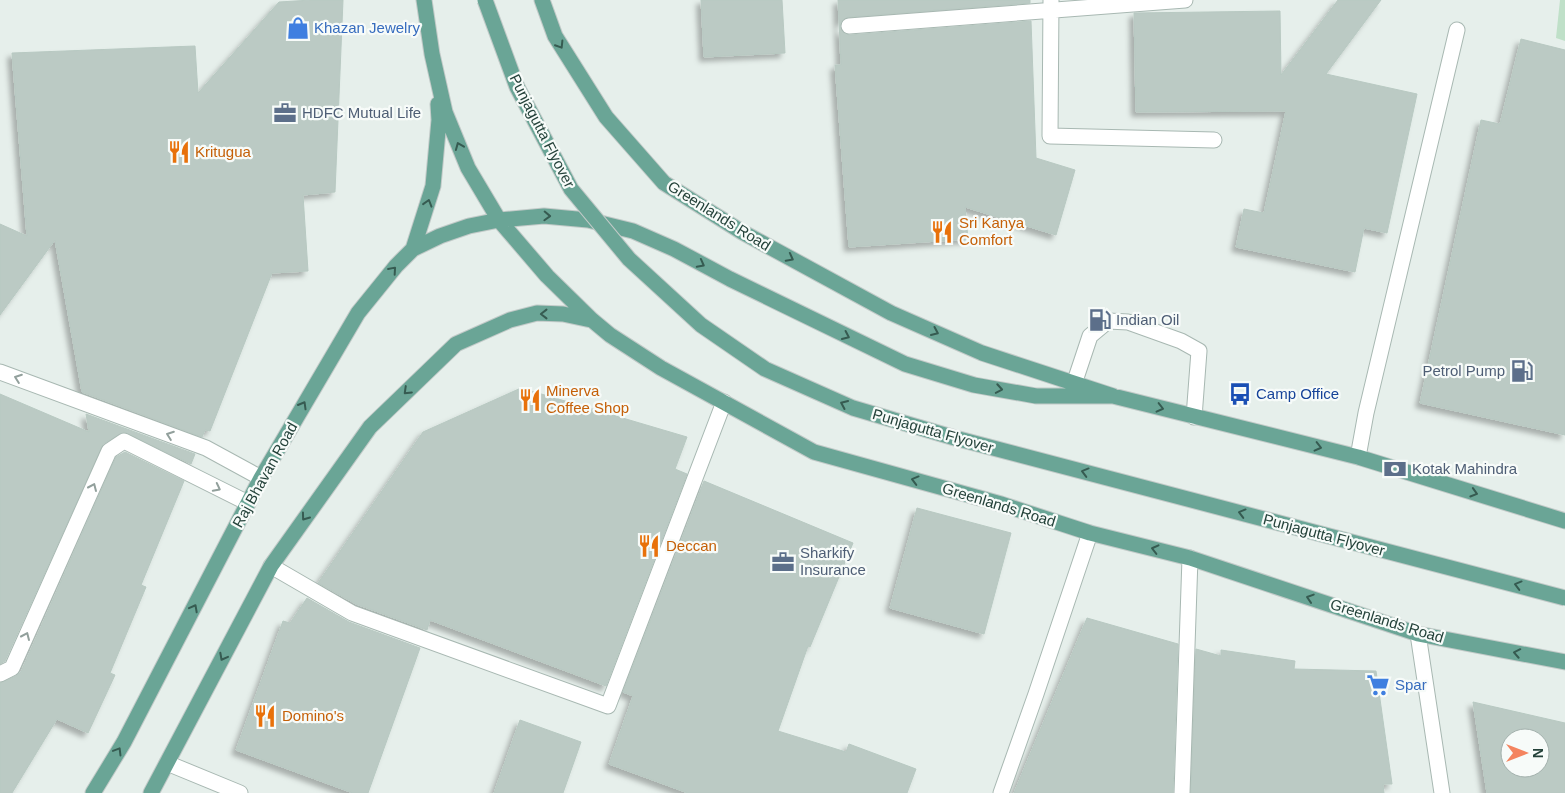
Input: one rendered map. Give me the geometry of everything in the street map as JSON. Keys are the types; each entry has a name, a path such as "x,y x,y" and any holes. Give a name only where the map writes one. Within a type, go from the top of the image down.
{"main road":[{"name":"Greenlands Road","path":"424,0 432,54 446,112 468,168 499,220 546,276 592,320 610,335 661,368 814,452 1001,504 1090,533 1190,558 1418,634 1565,662"},
{"name":"Punjagutta Flyover","path":"485,0 517,87 571,189 636,266 701,325 765,369 853,408 955,438 1565,598"},
{"name":"Greenlands Road","path":"542,0 555,36 606,117 664,183 742,232 891,313 982,353 1074,384 1113,396 1358,457 1565,521"},
{"path":"413,250 433,186 440,120 432,54"},
{"name":"Greenlands Road","path":"499,220 552,216 588,220 633,231 905,364 974,385 1036,396 1113,396"},
{"name":"Raj Bhavan Road","path":"93,793 124,742 261,478 358,313 396,266 413,250 440,236 469,226 499,220"},
{"path":"151,793 271,566 370,427 456,344 510,320 537,313 563,314 592,320"}],"street":[{"path":"849,26 1051,6 1185,0"},
{"path":"1051,6 1050,136 1214,140"},
{"path":"1358,457 1366,412 1457,30"},
{"path":"1074,384 1090,336 1108,321 1128,322 1181,341 1199,351 1194,416"},
{"path":"0,372 206,448 261,478"},
{"path":"271,566 352,613 608,706 724,402"},
{"path":"0,674 12,668 109,451 124,441 248,503"},
{"path":"1001,793 1090,533"},
{"path":"1182,793 1190,558"},
{"path":"1418,634 1442,793"},
{"path":"167,763 240,793"}],"green space":[{"path":"1560,0 1565,0 1565,41 1556,38"}],"building":[{"path":"343,0 335,192 303,195 308,271 272,273 210,431 205,430 202,437 82,392 55,240 0,315 0,224 27,236 12,53 195,46 198,93 279,2"},
{"path":"701,0 782,0 785,53 704,57"},
{"path":"838,0 1030,0 1030,3 848,17 841,22 840,27 845,34 850,35 1031,21 1036,158 1075,170 1056,235 965,207 968,239 849,247 835,65 841,65"},
{"path":"1338,0 1381,0 1326,74 1417,94 1387,233 1364,228 1355,272 1236,247 1244,209 1264,213 1286,111 1136,112 1134,13 1280,11 1281,75"},
{"path":"1521,39 1565,50 1565,435 1420,403 1481,120 1500,124"},
{"path":"521,388 687,437 675,469 687,474 606,686 430,620 427,630 356,604 318,583 423,432"},
{"path":"0,394 89,432 86,414 195,454 191,464 124,432 103,444 5,661 0,664"},
{"path":"125,452 184,481 141,585 146,587 110,673 115,675 88,733 57,719 12,793 0,793 0,683 21,672 116,457"},
{"path":"704,481 853,543 810,647 808,646 778,731 846,752 849,744 916,769 907,793 688,793 609,764 633,696 623,692"},
{"path":"917,508 1011,533 984,634 890,608"},
{"path":"307,598 349,622 420,648 368,793 353,793 236,750 283,621 290,623"},
{"path":"1087,618 1178,644 1173,793 1014,793"},
{"path":"1196,649 1221,656 1221,650 1295,661 1294,669 1376,671 1392,784 1383,784 1384,793 1191,793"},
{"path":"1473,702 1565,723 1565,793 1487,793"},
{"path":"520,720 581,742 563,793 494,793"}],"place":[{"name":"Khazan Jewelry","path":"298,28"},
{"name":"HDFC Mutual Life","path":"285,113"},
{"name":"Kritugua","path":"179,152"},
{"name":"Sri Kanya Comfort","path":"942,232"},
{"name":"Indian Oil","path":"1100,320"},
{"name":"Petrol Pump","path":"1522,371"},
{"name":"Camp Office","path":"1240,394"},
{"name":"Minerva Coffee Shop","path":"530,400"},
{"name":"Kotak Mahindra","path":"1395,469"},
{"name":"Deccan","path":"649,546"},
{"name":"Sharkify Insurance","path":"783,562"},
{"name":"Spar","path":"1378,685"},
{"name":"Domino's","path":"265,716"}]}
